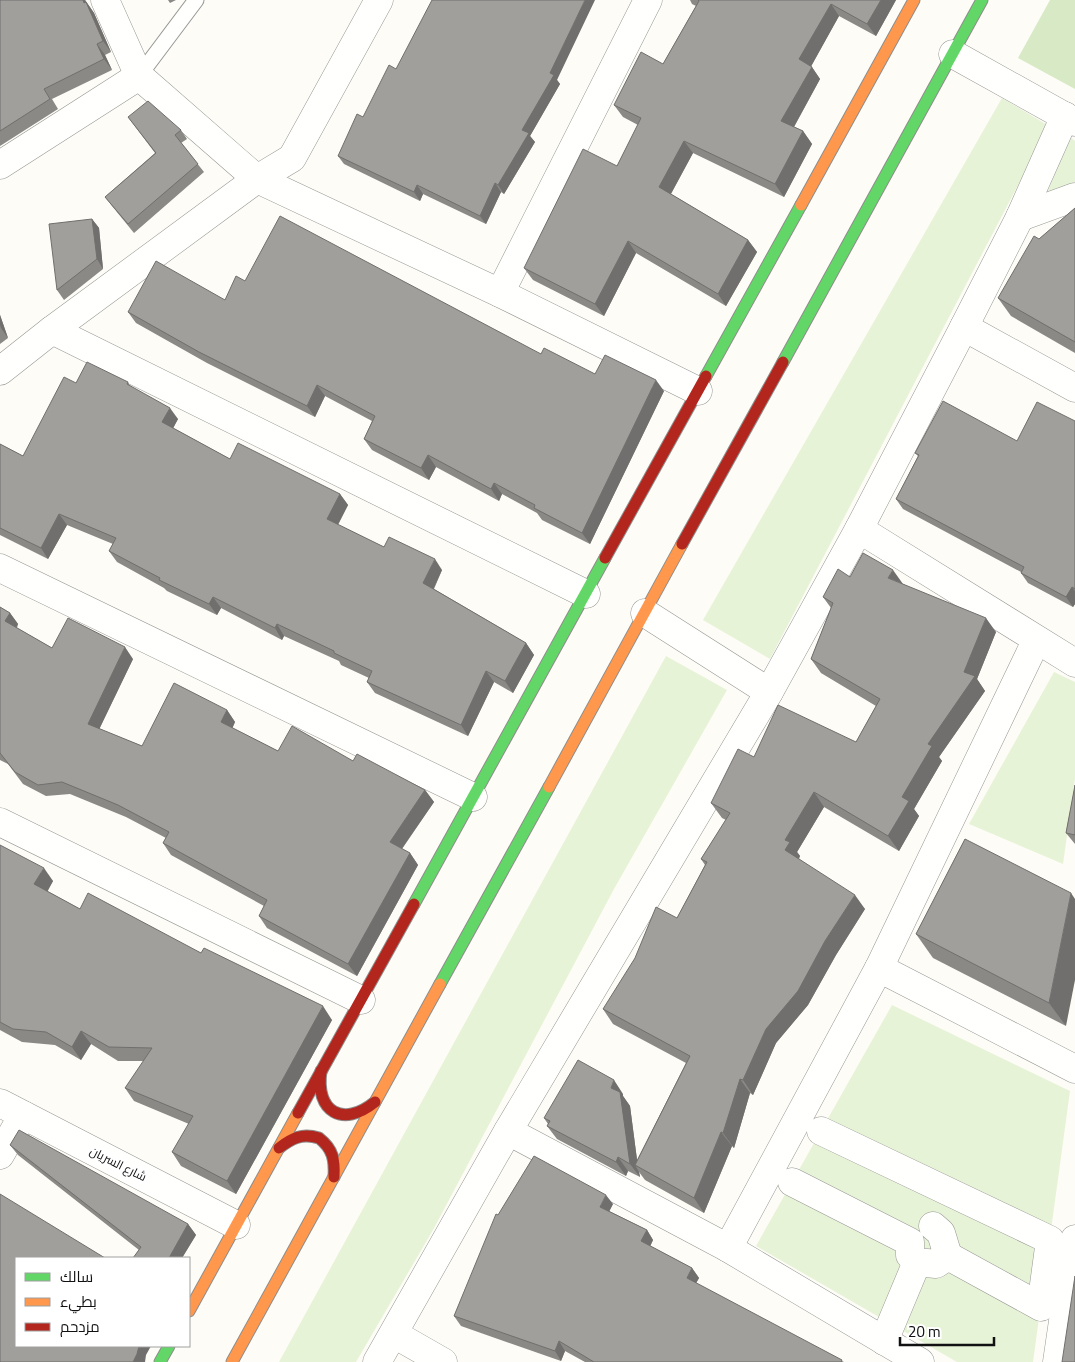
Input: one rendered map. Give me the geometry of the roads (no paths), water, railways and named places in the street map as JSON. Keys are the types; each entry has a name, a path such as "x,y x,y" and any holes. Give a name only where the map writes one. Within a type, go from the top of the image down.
{"main road":[{"path":"190,1309 914,0"},
{"path":"232,1362 982,0"},
{"path":"321,1071 318,1082 319,1094 324,1104 333,1112 344,1116 356,1116 366,1111 375,1102"},
{"path":"278,1148 286,1140 296,1135 308,1134 319,1138 328,1145 334,1155 336,1166 334,1177"},
{"path":"160,1362 168,1347"}],"street":[{"path":"105,0 139,76 258,179 500,293 698,391"},
{"path":"0,371 52,330 258,179 292,158 379,0"},
{"path":"500,293 648,0"},
{"path":"377,1362 508,1131 769,692 859,529 1070,119 952,54"},
{"path":"0,165 139,76"},
{"path":"1020,218 1075,197"},
{"path":"964,327 1075,388"},
{"path":"52,330 586,594"},
{"path":"859,529 1036,641 1075,663"},
{"path":"0,568 473,797"},
{"path":"645,613 769,692"},
{"path":"728,1248 879,968 1036,641"},
{"path":"0,822 361,1000"},
{"path":"879,968 1075,1069"},
{"path":"0,1155 11,1109"},
{"name":"شارع السريان","path":"11,1109 236,1225"},
{"path":"821,1130 1050,1240 1041,1307 948,1256 941,1233 933,1226"},
{"path":"508,1131 728,1248 920,1362"},
{"path":"792,1182 936,1264 948,1256"},
{"path":"884,1341 913,1252 916,1231 933,1226 952,1193"},
{"path":"1057,1362 1075,1238"},
{"path":"394,1334 394,1362"},
{"path":"394,1334 443,1362"}],"lane":[{"path":"139,76 196,0"}]}
